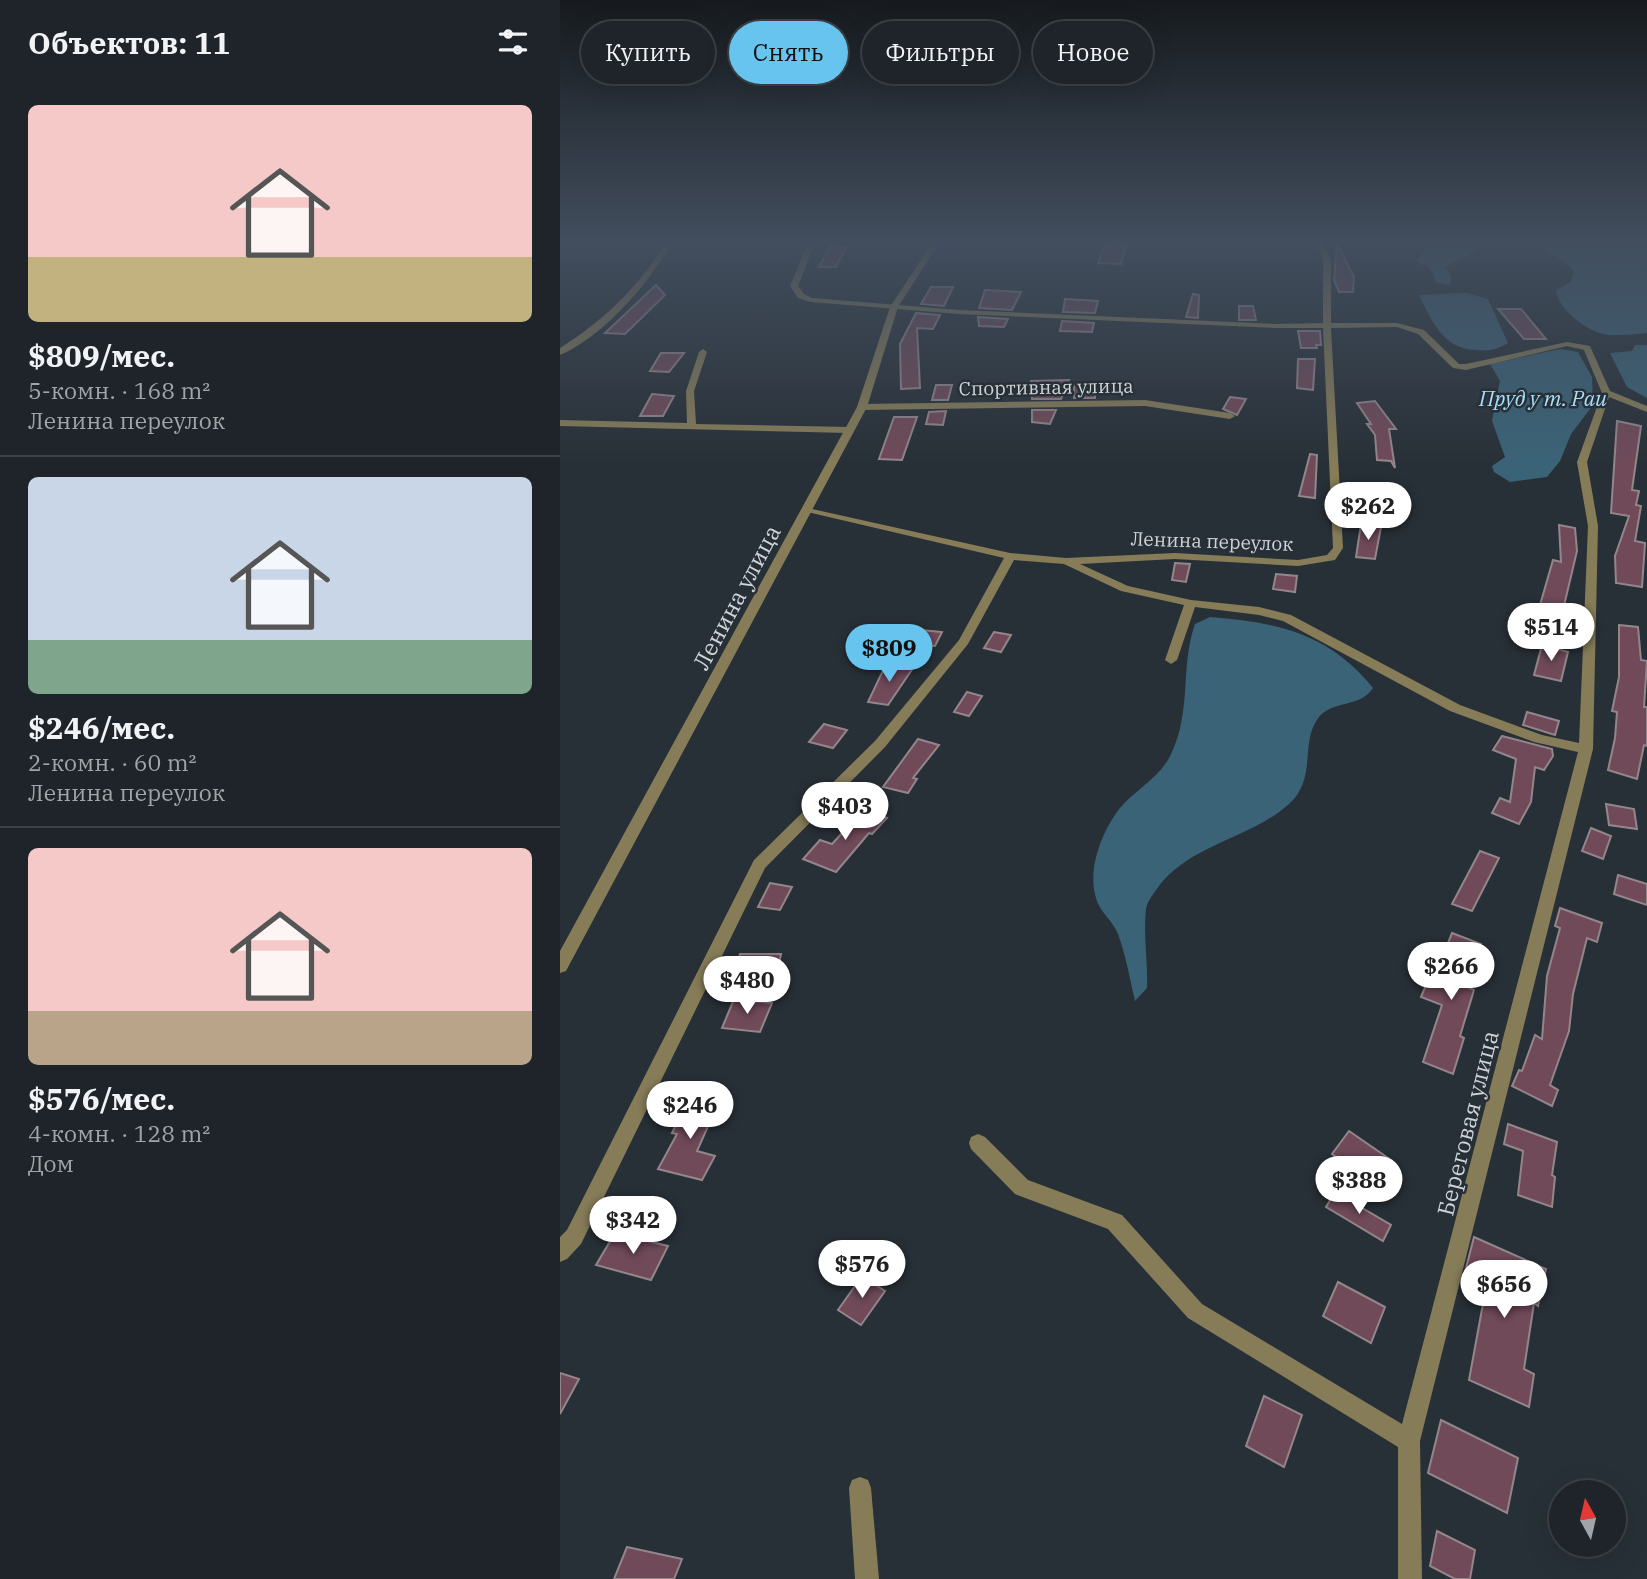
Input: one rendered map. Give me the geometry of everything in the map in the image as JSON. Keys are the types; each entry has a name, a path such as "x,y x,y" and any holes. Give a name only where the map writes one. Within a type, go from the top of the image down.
{"street":[{"path":"560,352 589,333 607,317"},
{"name":"Ленина улица","path":"560,966 862,407 891,317"},
{"path":"1103,317 1326,327 1411,327 1421,332 1456,366 1466,367 1567,344 1587,348 1606,393 1647,409"},
{"name":"Ленина переулок","path":"1066,561 1175,556 1298,563 1331,558 1338,548 1326,317"},
{"path":"692,426 690,391 703,352"},
{"name":"Береговая улица","path":"1410,1579 1409,1441 1586,749 1594,526 1582,462 1606,393"},
{"name":"Спортивная улица","path":"862,407 1145,403 1230,416"},
{"path":"560,424 849,430"},
{"path":"807,509 1010,556 1066,561 1125,589 1191,603 1259,611 1287,618 1455,708 1539,739 1586,749"},
{"path":"560,1252 574,1237 759,864 880,744 956,651 1010,556"},
{"path":"1171,660 1191,603"},
{"path":"978,1143 1022,1187 1115,1222 1195,1311 1409,1441"},
{"path":"860,1488 867,1579"}],"water":[{"path":"1431,317 1496,317 1508,343 1496,349 1465,348 1455,345 1440,332"},
{"path":"1573,317 1647,317 1647,333 1608,335 1592,330"},
{"path":"1635,345 1647,345 1647,398 1627,387 1610,353 1632,351"},
{"name":"Пруд у т. Раи","path":"1560,349 1578,352 1592,377 1593,405 1571,434 1560,461 1547,477 1510,482 1494,472 1492,466 1505,457 1492,421 1500,381 1490,364"},
{"path":"1210,617 1257,622 1300,634 1338,654 1373,688 1361,699 1332,708 1319,717 1310,737 1303,783 1289,804 1256,826 1185,862 1156,890 1146,909 1147,988 1135,1001 1118,934 1096,898 1093,875 1095,863 1102,839 1113,817 1126,801 1155,776 1171,754 1182,721 1188,656 1195,624"}],"building":[{"path":"622,317 643,317 625,334 605,333"},
{"path":"914,317 939,317 933,329 917,328 920,388 901,389 900,344"},
{"path":"978,317 1008,319 1004,327 979,326"},
{"path":"1239,317 1255,317 1256,320 1239,320"},
{"path":"1505,317 1527,317 1546,339 1524,339"},
{"path":"1062,321 1094,323 1092,332 1060,331"},
{"path":"1298,331 1320,331 1321,345 1316,345 1317,348 1301,348"},
{"path":"661,353 684,353 669,372 650,371"},
{"path":"1298,359 1315,359 1313,390 1297,388"},
{"path":"1069,380 1061,399 1032,399 1031,381"},
{"path":"1095,384 1095,398 1074,398 1074,385"},
{"path":"936,385 952,385 948,400 932,400"},
{"path":"652,394 674,396 663,416 640,416"},
{"path":"1230,397 1246,399 1237,415 1223,409"},
{"path":"1375,401 1396,429 1389,429 1395,468 1391,461 1377,460 1375,435 1357,403"},
{"path":"1032,410 1056,410 1050,424 1032,422"},
{"path":"946,411 943,425 926,424 929,412"},
{"path":"894,417 917,417 902,460 879,459"},
{"path":"1617,421 1641,426 1632,490 1639,491 1636,505 1641,506 1635,541 1645,543 1642,587 1616,583 1615,556 1629,516 1611,513"},
{"path":"1310,454 1317,455 1315,498 1299,496"},
{"path":"1361,524 1381,527 1375,559 1356,557"},
{"path":"1559,525 1575,528 1577,551 1563,610 1540,605 1553,560 1561,562"},
{"path":"1175,563 1190,564 1186,582 1172,580"},
{"path":"1276,574 1297,576 1295,592 1273,589"},
{"path":"1619,625 1638,627 1641,660 1647,661 1644,707 1647,707 1647,746 1644,745 1637,779 1608,770 1617,712 1612,711 1619,677"},
{"path":"921,630 942,632 935,646 914,644"},
{"path":"994,632 1011,635 1001,652 984,648"},
{"path":"1542,645 1568,652 1561,681 1534,675"},
{"path":"886,664 913,668 888,705 868,702"},
{"path":"967,692 982,696 969,716 954,712"},
{"path":"1527,712 1559,721 1555,735 1523,725"},
{"path":"824,724 847,730 833,748 809,742"},
{"path":"1502,736 1552,749 1553,756 1544,770 1535,767 1531,802 1519,824 1492,813 1500,798 1510,802 1516,759 1493,750"},
{"path":"918,739 939,745 913,778 917,779 908,793 883,787"},
{"path":"1606,804 1634,809 1637,829 1609,825"},
{"path":"864,809 887,818 872,834 869,833 836,872 803,859 820,840 832,844"},
{"path":"1591,828 1611,836 1603,859 1582,851"},
{"path":"1480,851 1499,858 1472,911 1452,904"},
{"path":"1618,875 1647,884 1647,905 1614,894"},
{"path":"770,883 792,887 780,910 758,907"},
{"path":"1560,908 1602,923 1597,942 1587,938 1573,994 1569,1031 1550,1085 1558,1090 1552,1106 1512,1086 1519,1070 1522,1071 1535,1035 1542,1039 1547,976 1560,928 1555,926"},
{"path":"1452,933 1481,944 1465,986 1474,990 1460,1036 1464,1038 1453,1074 1423,1062 1442,1005 1421,997 1431,973 1435,975"},
{"path":"740,954 781,954 777,974 735,975"},
{"path":"734,999 772,1003 760,1032 722,1028"},
{"path":"688,1099 718,1104 697,1151 715,1156 702,1180 658,1169 677,1134 672,1133"},
{"path":"1508,1124 1557,1142 1552,1175 1555,1177 1552,1207 1518,1195 1523,1151 1504,1144"},
{"path":"1349,1131 1391,1160 1374,1184 1332,1154"},
{"path":"1335,1192 1391,1225 1383,1241 1326,1207"},
{"path":"615,1233 668,1246 651,1280 596,1265"},
{"path":"1474,1237 1546,1269 1538,1306 1534,1303 1524,1369 1534,1374 1529,1407 1469,1380 1487,1282 1465,1272"},
{"path":"862,1276 885,1291 861,1325 838,1310"},
{"path":"1338,1282 1385,1307 1371,1343 1323,1316"},
{"path":"560,1373 579,1379 560,1414"},
{"path":"1264,1396 1302,1415 1284,1467 1246,1446"},
{"path":"1441,1420 1518,1458 1507,1513 1428,1473"},
{"path":"1437,1531 1475,1550 1470,1579 1455,1579 1430,1566"},
{"path":"627,1547 682,1559 674,1579 614,1579"}]}
